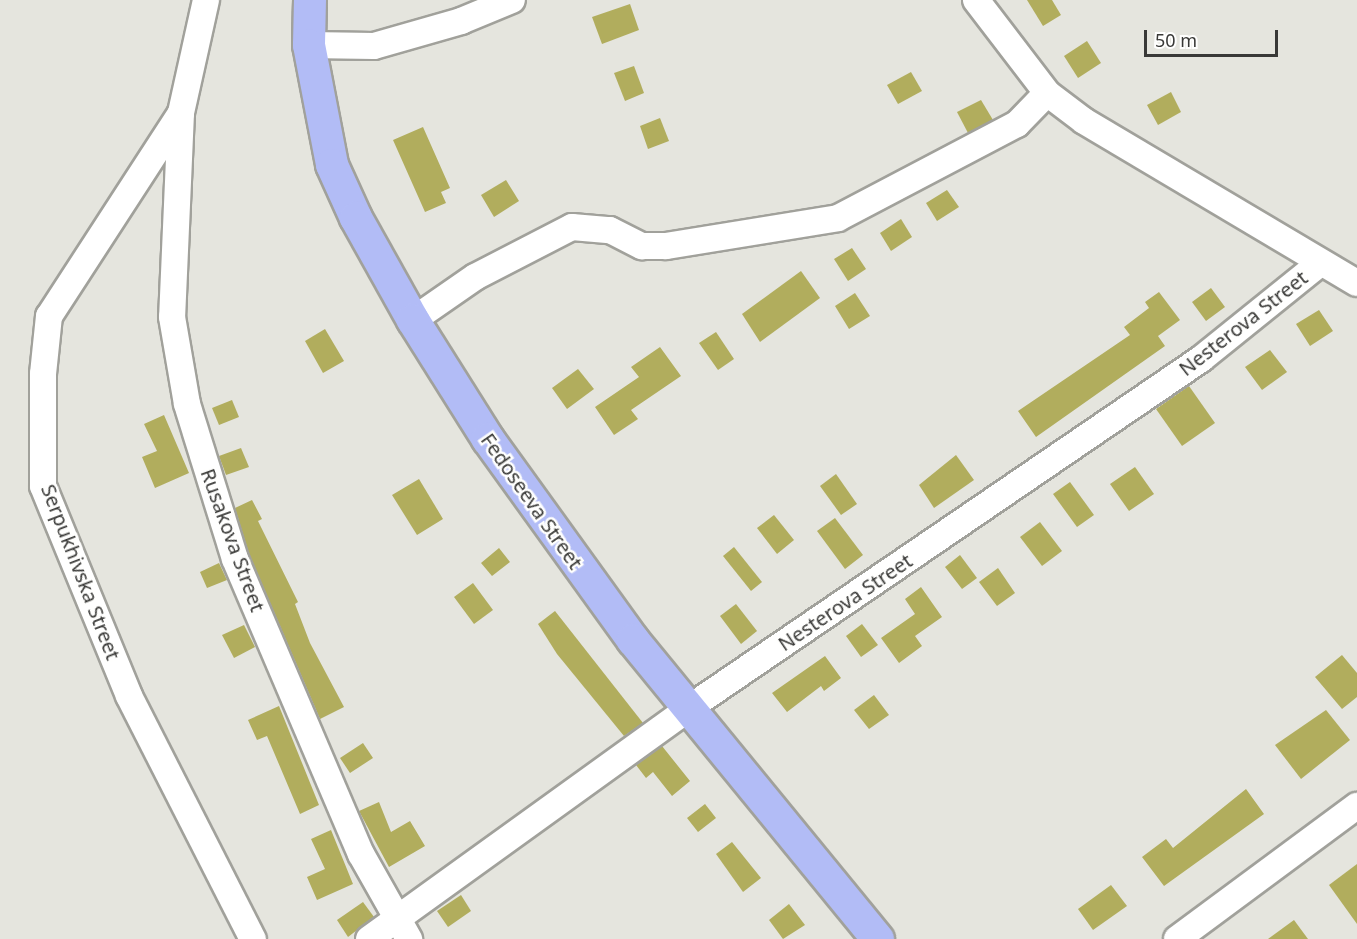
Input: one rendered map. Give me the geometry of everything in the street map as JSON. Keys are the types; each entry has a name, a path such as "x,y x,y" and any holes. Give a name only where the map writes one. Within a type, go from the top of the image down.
{"main road":[{"name":"Fedoseeva Street","path":"310,0 309,45 332,165 356,218 413,320 563,546 689,708 878,939"}],"street":[{"name":"Serpukhivska Street","path":"206,0 181,113 49,316 43,374 43,486 129,696 253,939"},
{"path":"309,45 374,45 461,21 512,0"},
{"name":"Nesterova Street","path":"976,0 1047,93 1084,122 1357,283"},
{"path":"413,320 475,277 572,227 610,230 642,246 666,246 838,218 1017,124 1047,93"},
{"name":"Rusakova Street","path":"181,113 172,317 187,404 235,559 361,854 409,939"},
{"name":"Nesterova Street","path":"369,939 396,916 689,708 1201,359 1320,263"},
{"path":"1177,939 1357,806"}],"building":[{"path":"1027,0 1052,0 1061,15 1043,26"},
{"path":"630,4 639,30 602,44 592,17"},
{"path":"1087,41 1101,63 1078,78 1064,56"},
{"path":"634,66 644,93 625,101 614,73"},
{"path":"911,72 922,91 898,104 887,85"},
{"path":"1171,92 1181,112 1158,125 1147,105"},
{"path":"981,100 993,120 968,133 957,112"},
{"path":"660,118 669,141 648,149 640,126"},
{"path":"423,127 450,188 441,192 446,203 425,212 393,140"},
{"path":"506,180 519,201 494,217 481,195"},
{"path":"947,190 959,207 937,221 926,203"},
{"path":"901,219 912,237 891,251 880,233"},
{"path":"852,248 866,269 848,281 834,259"},
{"path":"801,271 820,298 760,342 742,314"},
{"path":"1211,288 1225,307 1206,321 1192,302"},
{"path":"1159,292 1180,320 1158,336 1165,346 1036,437 1018,411 1130,335 1124,327 1149,308 1145,302"},
{"path":"855,293 870,316 849,329 835,306"},
{"path":"1319,310 1333,331 1310,346 1296,324"},
{"path":"325,329 344,361 323,373 305,341"},
{"path":"716,332 734,359 718,370 699,343"},
{"path":"660,347 681,376 631,410 638,419 614,435 595,407 639,377 631,367"},
{"path":"1270,350 1287,372 1262,390 1245,367"},
{"path":"578,369 594,389 567,409 552,388"},
{"path":"1189,386 1215,423 1182,446 1156,409"},
{"path":"232,400 239,417 219,425 212,408"},
{"path":"164,415 189,473 155,488 142,457 157,451 144,424"},
{"path":"241,448 249,467 226,475 219,456"},
{"path":"956,455 974,480 934,508 919,485"},
{"path":"1135,467 1154,494 1129,511 1110,484"},
{"path":"836,474 857,504 841,515 820,486"},
{"path":"419,479 443,519 417,535 392,495"},
{"path":"1070,482 1094,515 1077,527 1053,494"},
{"path":"252,500 262,519 258,521 298,602 295,604 310,643 344,707 320,719 249,554 235,508"},
{"path":"774,515 794,540 777,554 757,528"},
{"path":"835,518 863,555 845,569 817,531"},
{"path":"1040,522 1062,551 1042,566 1020,537"},
{"path":"734,547 762,582 751,591 723,556"},
{"path":"499,548 510,562 492,576 481,563"},
{"path":"960,555 977,578 962,589 945,567"},
{"path":"219,563 227,580 207,588 200,572"},
{"path":"998,568 1015,593 997,606 979,582"},
{"path":"473,583 493,610 474,624 454,597"},
{"path":"921,587 942,617 915,636 922,646 899,663 881,638 915,614 905,599"},
{"path":"736,604 757,631 741,644 720,616"},
{"path":"555,611 643,723 624,736 557,654 538,624"},
{"path":"862,624 878,645 861,657 846,636"},
{"path":"244,625 255,647 234,658 222,635"},
{"path":"1342,655 1357,673 1357,697 1342,709 1315,677"},
{"path":"825,656 841,678 824,691 821,686 787,712 772,693"},
{"path":"874,695 889,715 869,729 854,710"},
{"path":"279,706 319,805 300,814 267,736 257,740 248,720"},
{"path":"1326,710 1350,740 1301,779 1275,745"},
{"path":"363,743 373,758 350,773 340,758"},
{"path":"662,746 690,781 672,796 653,772 646,778 636,765"},
{"path":"1246,789 1264,814 1164,886 1142,857 1166,839 1173,848"},
{"path":"379,802 391,832 410,821 425,846 389,867 359,811"},
{"path":"705,804 716,818 698,832 687,818"},
{"path":"331,830 353,884 317,900 307,877 325,869 311,839"},
{"path":"732,842 761,878 743,892 716,854"},
{"path":"1357,864 1357,924 1329,885"},
{"path":"1111,885 1127,906 1093,930 1078,909"},
{"path":"461,895 471,911 448,927 437,911"},
{"path":"363,902 374,917 348,937 337,920"},
{"path":"789,904 805,925 783,939 769,920"},
{"path":"1294,920 1308,939 1268,939"}]}
